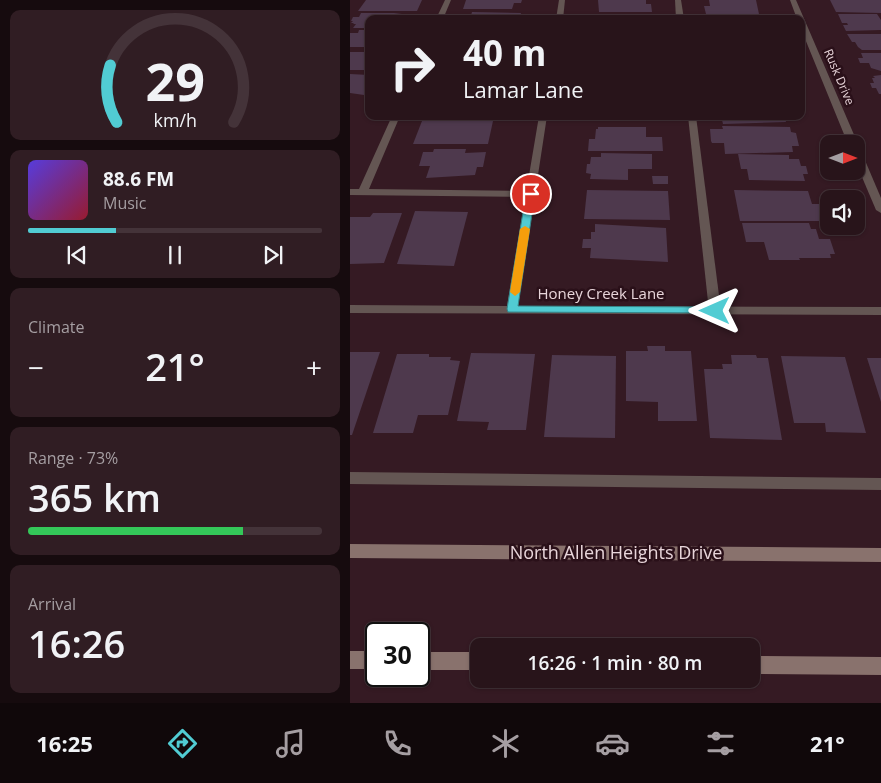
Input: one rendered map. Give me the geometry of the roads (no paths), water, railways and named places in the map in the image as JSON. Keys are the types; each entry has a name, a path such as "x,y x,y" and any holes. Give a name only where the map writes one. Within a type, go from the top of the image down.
{"main road":[{"name":"North Allen Heights Drive","path":"350,551 881,555"},
{"path":"350,660 365,660"},
{"path":"430,660 470,661"},
{"path":"760,665 881,666"}],"street":[{"path":"441,15 448,0"},
{"path":"560,15 562,0"},
{"path":"678,0 680,15"},
{"name":"Rusk Drive","path":"793,0 799,15"},
{"name":"Rusk Drive","path":"805,29 849,135"},
{"path":"363,192 394,120"},
{"path":"512,309 542,120"},
{"path":"692,120 715,311"},
{"path":"865,172 881,210"},
{"path":"350,192 531,194"},
{"name":"Honey Creek Lane","path":"350,308 881,311"},
{"path":"350,478 881,484"}]}
